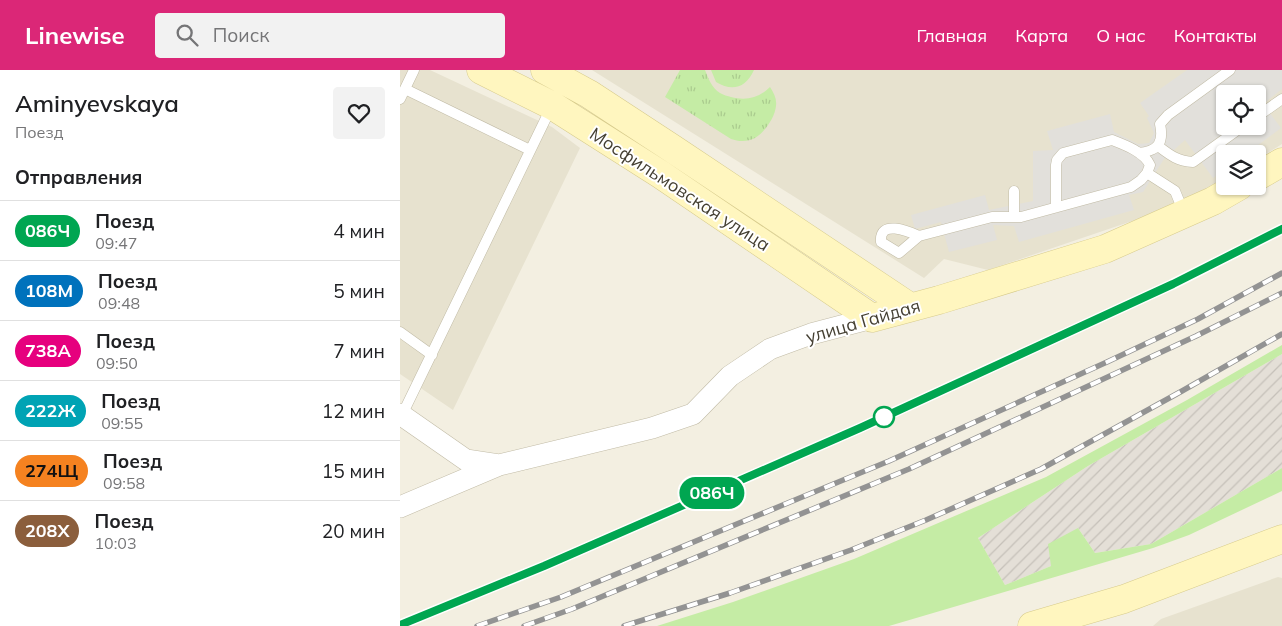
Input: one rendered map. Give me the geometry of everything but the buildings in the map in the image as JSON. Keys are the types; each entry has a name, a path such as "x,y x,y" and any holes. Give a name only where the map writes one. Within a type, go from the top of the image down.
{"street":[{"name":"Мосфильмовская улица","path":"482,70 553,106 660,174 872,318"},
{"name":"Мосфильмовская улица","path":"545,70 589,94 910,307"},
{"path":"1266,171 1282,162"},
{"name":"улица Гайдая","path":"400,508 499,465 652,428 693,414 730,376 770,349 811,334 939,300 1105,249 1223,195"},
{"name":"улица Гайдая","path":"401,414 466,460 499,465"},
{"path":"1032,626 1124,599 1282,539"}],"lane":[{"path":"413,70 402,94 530,150"},
{"path":"1139,153 1148,152 1158,146 1162,137 1160,124 1163,120 1230,70"},
{"path":"1266,110 1282,99"},
{"path":"401,414 432,355 553,106"},
{"path":"1158,146 1177,159 1184,162 1193,162 1231,135"},
{"path":"919,236 992,217 1022,217 1131,187 1141,180 1147,173 1150,165 1139,153 1112,140 1063,153 1057,160 1056,165 1056,207"},
{"path":"1147,173 1175,191 1184,214"},
{"path":"1014,191 1014,217"},
{"path":"400,332 432,355"}],"shaded area":[{"path":"400,70 430,70 552,127 580,148 453,410 400,374"},
{"path":"592,70 1282,70 1282,144 1266,154 1266,145 1216,145 1216,185 1141,218 988,270 944,259 924,278"},
{"path":"1187,70 1282,70 1282,89 1266,102 1266,85 1216,85 1216,135 1266,135 1266,108 1281,128 1258,145 1216,145 1216,176 1213,178 1185,140 1164,159 1143,192 1129,195 1134,210 1019,242 1014,226 993,225 997,240 949,252 941,222 915,229 911,215 985,195 989,210 1033,201 1033,151 1053,150 1047,131 1110,114 1114,132 1138,144 1149,143 1154,133 1147,118 1149,116 1140,103"},
{"path":"1282,354 1282,468 1151,544 1095,553 1078,528 1051,566 1005,585 978,538 1088,466"},
{"path":"1278,577 1282,578 1282,626 1153,626 1161,619"}],"green space":[{"path":"680,70 705,70 717,91 737,98 757,96 770,87 775,96 775,111 763,131 755,138 742,141 731,139 665,97"},
{"path":"711,70 754,70 743,84 728,87 716,82"},
{"path":"1282,345 1282,354 1088,466 978,538 1005,585 1051,566 1048,544 1078,528 1095,553 1151,544 1282,468 1282,491 1189,535 1153,548 889,626 657,626 733,602 854,559 1046,477 1187,400"}],"railway":[{"path":"400,625 544,566 860,429 1173,284 1282,229"},
{"path":"477,626 561,597 889,461 1198,319 1282,273"},
{"path":"524,626 572,609 909,469 1196,336 1282,293"},
{"path":"624,626 730,593 851,550 926,520 1041,469 1282,334"}],"train":[{"name":"086Ч","path":"400,625 544,566 860,428 1173,284 1282,229"}]}
